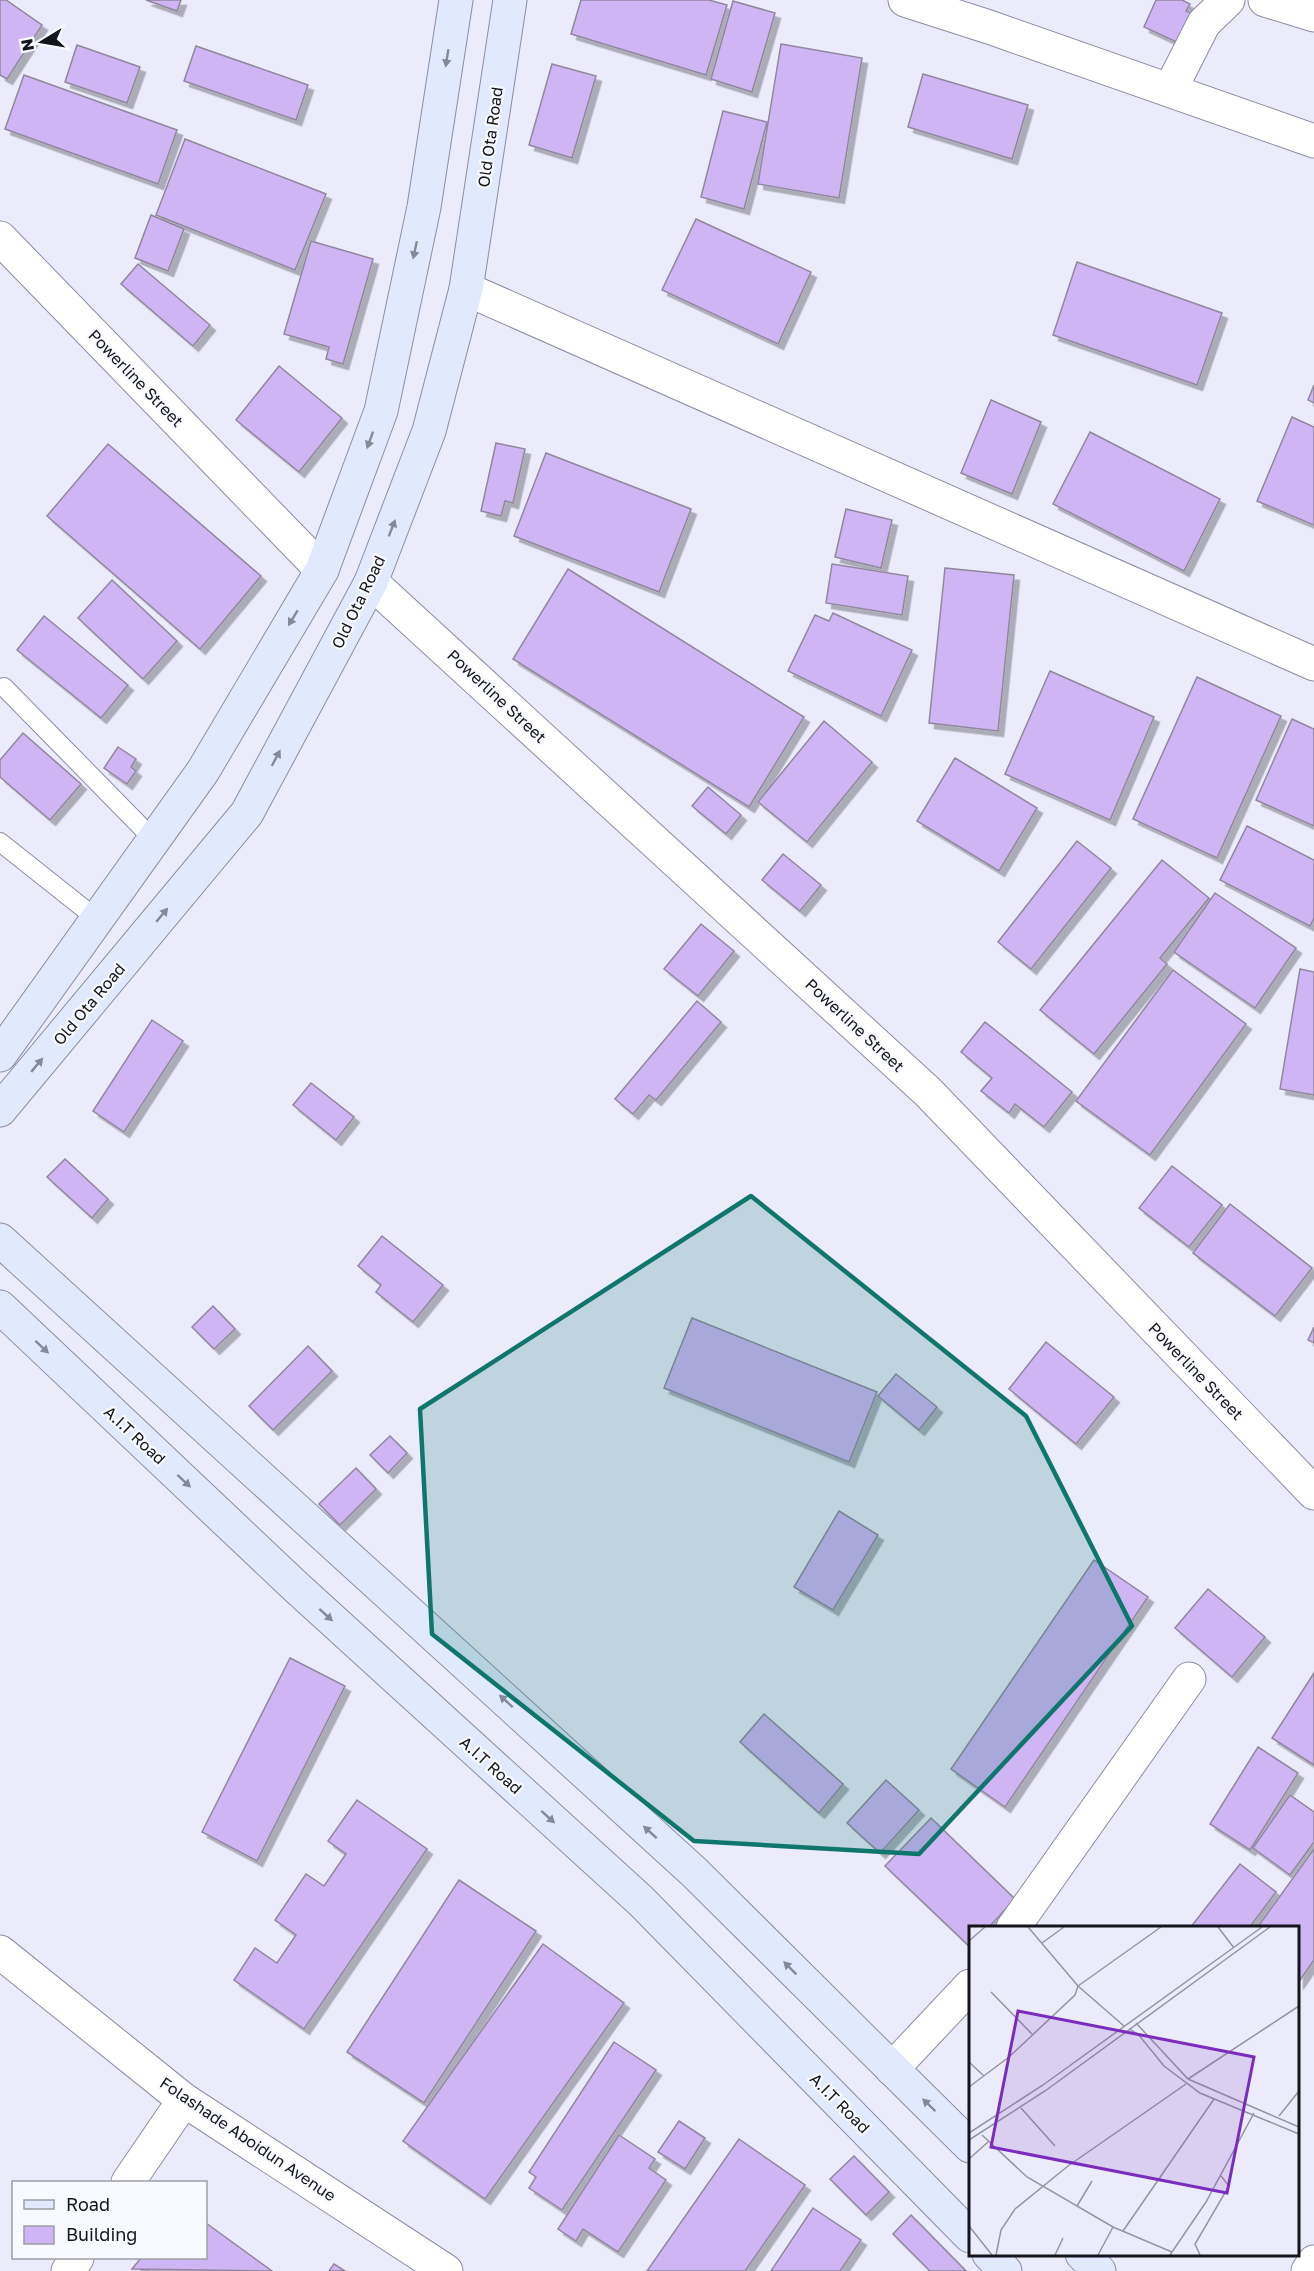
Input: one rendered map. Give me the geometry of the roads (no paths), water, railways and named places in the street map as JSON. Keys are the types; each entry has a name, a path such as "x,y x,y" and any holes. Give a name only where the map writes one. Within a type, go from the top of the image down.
{"street":[{"path":"0,1055 203,771 322,570 381,411 423,207 456,0"},
{"name":"Old Ota Road","path":"0,1110 247,813 371,582 429,431 466,289 510,0"},
{"path":"905,0 1314,141"},
{"path":"1170,90 1204,24 1228,0"},
{"path":"1265,0 1314,15"},
{"name":"Powerline Street","path":"0,238 322,570"},
{"path":"466,289 1314,664"},
{"name":"Powerline Street","path":"371,582 928,1092 1314,1493"},
{"path":"0,1240 694,1872 969,2145"},
{"name":"A.I.T Road","path":"0,1307 295,1586 641,1901 969,2235"},
{"path":"1014,1926 1189,1679"},
{"name":"Folashade Aboidun Avenue","path":"0,1952 184,2100 446,2271"},
{"path":"892,2069 969,1987"},
{"path":"129,2181 184,2100"},
{"path":"991,2256 1005,2271"},
{"path":"1084,2256 1099,2271"},
{"path":"1308,2271 1314,2262"}],"lane":[{"path":"4,687 154,840"},
{"path":"0,842 97,919"}]}
